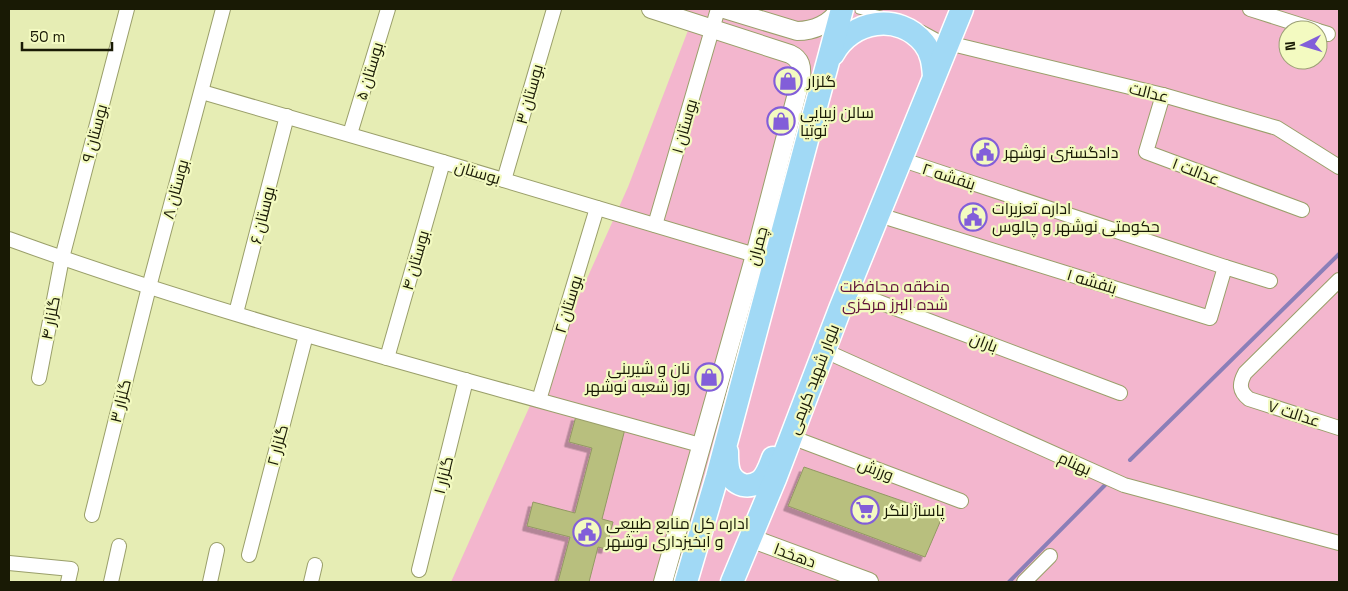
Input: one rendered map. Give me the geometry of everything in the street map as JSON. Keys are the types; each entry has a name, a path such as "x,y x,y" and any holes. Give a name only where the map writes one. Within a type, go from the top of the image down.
{"main road":[{"path":"686,582 726,444 828,66 849,9"},
{"name":"بلوار شهید کریمی","path":"732,582 791,437 847,290 962,9"},
{"path":"828,66 836,49 847,36 862,27 878,23 896,24 912,32 924,44 932,59 934,76"},
{"path":"726,444 727,467 732,478 739,484 749,486 760,482 768,469 786,425 802,406"}],"street":[{"name":"بوستان ۹","path":"62,258 127,9"},
{"name":"بوستان ۸","path":"149,287 223,9"},
{"name":"بوستان ۵","path":"350,134 388,9"},
{"name":"بوستان ۳","path":"504,180 554,9"},
{"name":"چمران","path":"651,9 790,54 796,57 801,66 801,78 755,255 663,582"},
{"name":"بوستان ۱","path":"655,225 718,9"},
{"path":"724,9 797,31 821,26 849,9"},
{"path":"1250,9 1283,20"},
{"name":"عدالت","path":"948,43 1163,94 1278,128 1339,167"},
{"name":"بوستان","path":"202,92 350,134 755,255"},
{"name":"عدالت ۱","path":"1163,94 1146,152 1302,210"},
{"name":"بوستان ۶","path":"236,313 287,116"},
{"name":"بنفشه ۲","path":"900,159 1225,267"},
{"name":"بوستان ۴","path":"387,358 443,162"},
{"name":"بوستان ۲","path":"539,400 597,208"},
{"name":"بنفشه ۱","path":"879,215 1210,318 1225,267"},
{"path":"9,239 149,287 306,335 700,445"},
{"name":"گلزار ۴","path":"39,378 62,258"},
{"path":"1225,267 1270,281"},
{"name":"۷ عدالت","path":"1339,280 1244,373 1240,388 1249,399 1339,428"},
{"name":"گلزار ۳","path":"92,515 149,287"},
{"name":"باران","path":"847,290 1120,393"},
{"name":"گلزار ۲","path":"248,555 306,335"},
{"name":"بهنام","path":"824,350 1124,486 1339,543"},
{"name":"گلزار ۱","path":"419,570 466,380"},
{"name":"ورزش","path":"791,437 961,501"},
{"name":"دهخدا","path":"750,538 869,582"},
{"path":"111,582 118,546"},
{"path":"210,582 217,550"},
{"path":"1024,582 1050,556"},
{"path":"9,563 71,569 68,582"},
{"path":"311,582 315,565"}],"lane":[{"path":"849,9 901,18"},
{"path":"909,22 948,43"}],"green space":[{"name":"منطقه محافظت شده البرز مرکزی","path":"657,9 1339,9 1339,582 451,582 628,187 692,20"}],"building":[{"path":"576,416 625,429 602,519 613,522 606,549 598,547 589,582 558,582 570,537 527,526 533,502 575,513 592,448 569,442"},
{"name":"پاساژ لنگر","path":"804,467 943,515 925,557 788,506"}],"waterway":[{"path":"1130,460 1339,254"},
{"path":"1009,582 1108,482"}],"place":[{"name":"گلزار","path":"788,81"},
{"name":"سالن زیبایی توتیا","path":"781,121"},
{"name":"دادگستری نوشهر","path":"985,152"},
{"name":"اداره تعزیرات حکومتی نوشهر و چالوس","path":"973,217"},
{"name":"نان و شیرینی روز شعبه نوشهر","path":"709,377"},
{"name":"پاساژ لنگر","path":"865,510"},
{"name":"اداره كل منابع طبيعی و آبخيزداری نوشهر","path":"587,532"}]}
